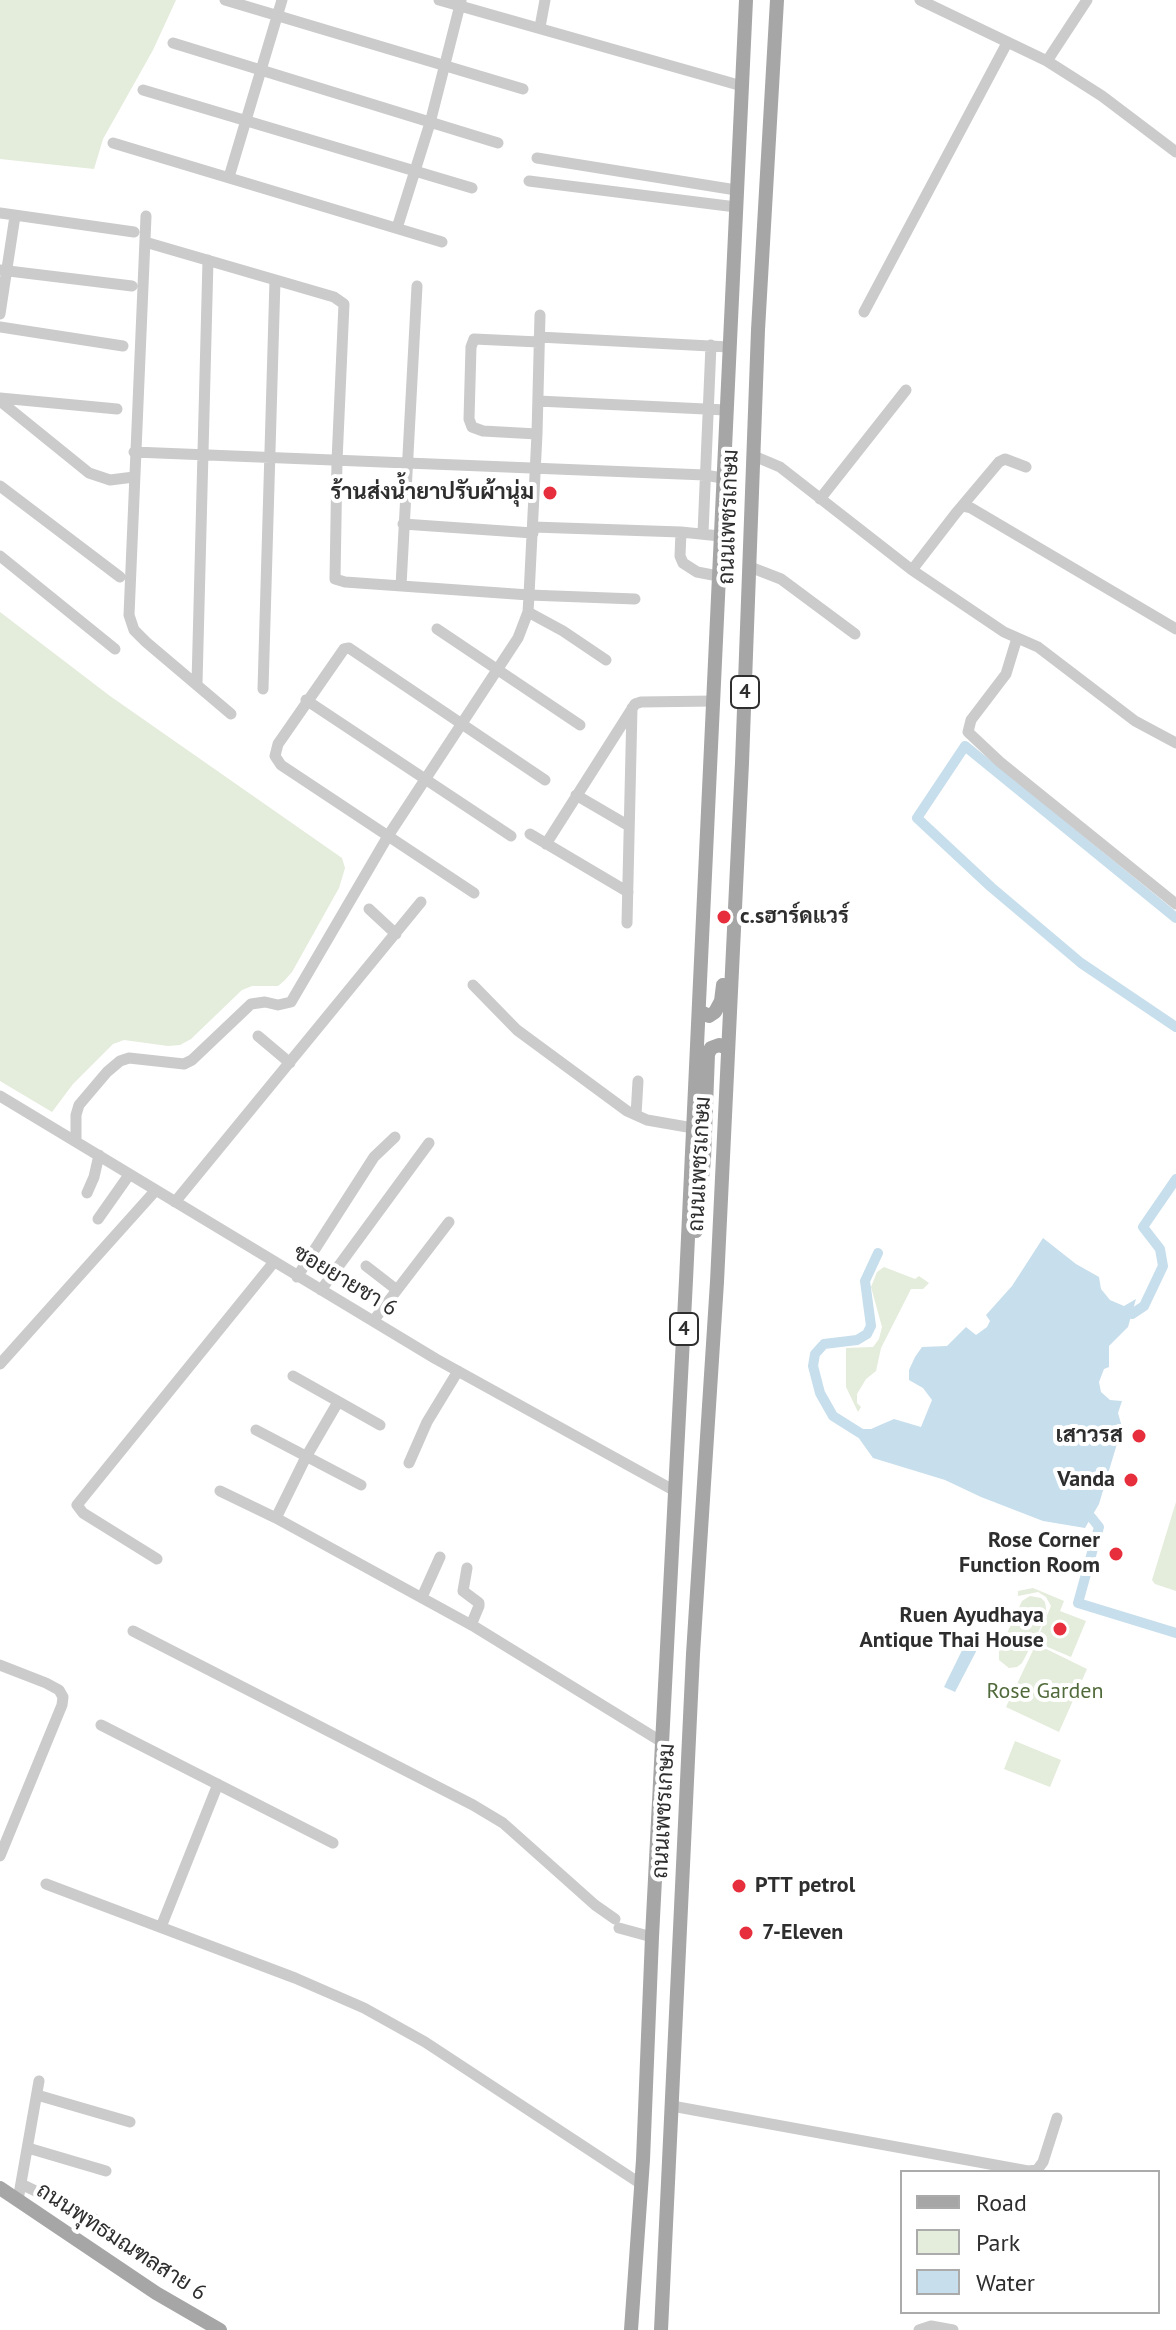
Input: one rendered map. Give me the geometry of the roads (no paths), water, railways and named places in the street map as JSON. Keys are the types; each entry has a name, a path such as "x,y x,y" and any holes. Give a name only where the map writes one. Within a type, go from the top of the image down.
{"main road":[{"name":"ถนนเพชรเกษม","path":"631,2330 688,1239 746,0"},
{"name":"ถนนเพชรเกษม","path":"661,2330 693,1654 717,1282 758,330 777,0"},
{"path":"699,1011 709,1016 721,1001 727,894 736,879"},
{"path":"688,1239 695,1236 699,1212 708,1054 711,1048 719,1045 728,1048"},
{"name":"ถนนพุทธมณฑลสาย 6","path":"0,2188 156,2293 220,2330"}],"street":[{"path":"225,0 523,89"},
{"path":"229,177 282,0"},
{"path":"439,0 460,3 742,86"},
{"path":"540,27 545,0"},
{"path":"920,0 1047,61 1102,96 1176,152"},
{"path":"1047,61 1087,0"},
{"path":"397,228 430,123 460,3"},
{"path":"173,43 498,143"},
{"path":"864,312 1007,43"},
{"path":"143,90 472,188"},
{"path":"113,143 442,242"},
{"path":"537,158 736,190"},
{"path":"529,181 736,207"},
{"path":"0,213 134,232"},
{"path":"0,314 4,270 15,216"},
{"path":"146,216 129,615 134,630 231,714"},
{"path":"145,242 334,297 344,304 335,579 529,595 635,599"},
{"path":"197,683 208,260"},
{"path":"4,270 132,286"},
{"path":"263,689 275,280"},
{"path":"401,586 417,286"},
{"path":"76,1141 79,1105 120,1061 129,1058 184,1064 251,1004 291,1002 388,836 524,627 528,612 533,530 540,315"},
{"path":"0,327 123,346"},
{"path":"537,434 483,431 472,427 469,419 471,347 474,339 729,347"},
{"path":"703,533 711,345"},
{"path":"820,499 906,390"},
{"path":"0,400 89,473 110,480 134,477"},
{"path":"0,400 117,409"},
{"path":"538,401 726,410"},
{"path":"134,452 722,478"},
{"path":"754,456 780,467 912,570 1017,638 1038,647 1135,721 1176,743"},
{"path":"912,570 999,462 1005,459 1026,467"},
{"path":"0,486 120,577"},
{"path":"962,506 971,508 1176,629"},
{"path":"403,524 681,532 720,536"},
{"path":"681,532 680,556 683,563 697,572 718,576"},
{"path":"0,556 115,649"},
{"path":"750,567 781,579 855,634"},
{"path":"528,612 606,660"},
{"path":"437,629 580,725"},
{"path":"1017,638 1006,674 971,720 968,732 1000,762 1176,904"},
{"path":"474,893 277,760 275,750 278,744 306,700 344,649 349,648 545,780"},
{"path":"306,700 511,836"},
{"path":"546,844 632,708 641,702 714,701"},
{"path":"627,923 632,708"},
{"path":"576,795 629,826"},
{"path":"530,834 628,892"},
{"path":"175,1202 421,902"},
{"path":"369,909 396,934"},
{"path":"473,985 517,1030 590,1086 647,1120 693,1128"},
{"path":"258,1036 290,1063"},
{"path":"636,1115 638,1081"},
{"name":"ซอยยายชา 6","path":"0,1096 297,1277 458,1371 675,1491"},
{"path":"297,1277 374,1157 395,1137"},
{"path":"321,1290 429,1143"},
{"path":"87,1193 99,1155"},
{"path":"98,1219 129,1175"},
{"path":"0,1364 156,1190"},
{"path":"374,1320 449,1222"},
{"path":"157,1559 83,1513 77,1505 274,1262"},
{"path":"366,1266 397,1290"},
{"path":"409,1463 427,1422 458,1371"},
{"path":"293,1376 380,1425"},
{"path":"276,1518 338,1402"},
{"path":"256,1430 361,1485"},
{"path":"220,1491 422,1597 662,1742"},
{"path":"422,1597 440,1557"},
{"path":"467,1568 463,1591 479,1606 471,1625"},
{"path":"133,1631 473,1805 503,1823 617,1923 652,1932"},
{"path":"0,1665 46,1683 59,1690 63,1697 0,1856"},
{"path":"101,1725 333,1843"},
{"path":"161,1927 218,1784"},
{"path":"46,1884 315,1986 375,2013 425,2042 641,2184"},
{"path":"18,2200 39,2081"},
{"path":"37,2095 130,2122"},
{"path":"672,2106 1023,2170"},
{"path":"1037,2170 1043,2162 1057,2118"},
{"path":"28,2148 106,2171"},
{"path":"21,2184 96,2220"},
{"path":"919,2330 931,2326 953,2330"}],"water":[{"path":"1043,1238 1076,1264 1099,1277 1101,1289 1110,1300 1124,1306 1136,1299 1128,1327 1109,1346 1109,1367 1104,1369 1099,1382 1101,1392 1110,1400 1122,1401 1118,1413 1122,1427 1099,1504 1085,1528 1043,1521 945,1480 873,1458 858,1437 862,1429 871,1429 894,1419 921,1427 932,1400 923,1388 909,1380 909,1370 915,1357 922,1347 947,1346 966,1327 976,1335 987,1327 990,1321 986,1315 1012,1286"},
{"path":"969,1636 981,1642 955,1692 944,1687"}],"waterway":[{"path":"1176,918 965,746 917,818 991,887 1081,963 1176,1027"},
{"path":"1132,1314 1144,1306 1163,1266 1160,1249 1143,1227 1176,1179"},
{"path":"860,1433 833,1416 820,1393 813,1366 815,1354 824,1344 857,1340 867,1334 871,1326 865,1281 878,1253"},
{"path":"1091,1517 1099,1527 1078,1603 1176,1633"}],"place":[{"name":"ร้านส่งน้ำยาปรับผ้านุ่ม","path":"550,493"},
{"name":"c.sฮาร์ดแวร์","path":"724,917"},
{"name":"เสาวรส","path":"1139,1436"},
{"name":"Vanda","path":"1131,1480"},
{"name":"Rose Corner Function Room","path":"1116,1554"},
{"name":"Ruen Ayudhaya Antique Thai House","path":"1060,1629"},
{"name":"PTT petrol","path":"739,1886"},
{"name":"7-Eleven","path":"746,1933"}],"park label":[{"name":"Rose Garden","path":"1045,1692"}]}
